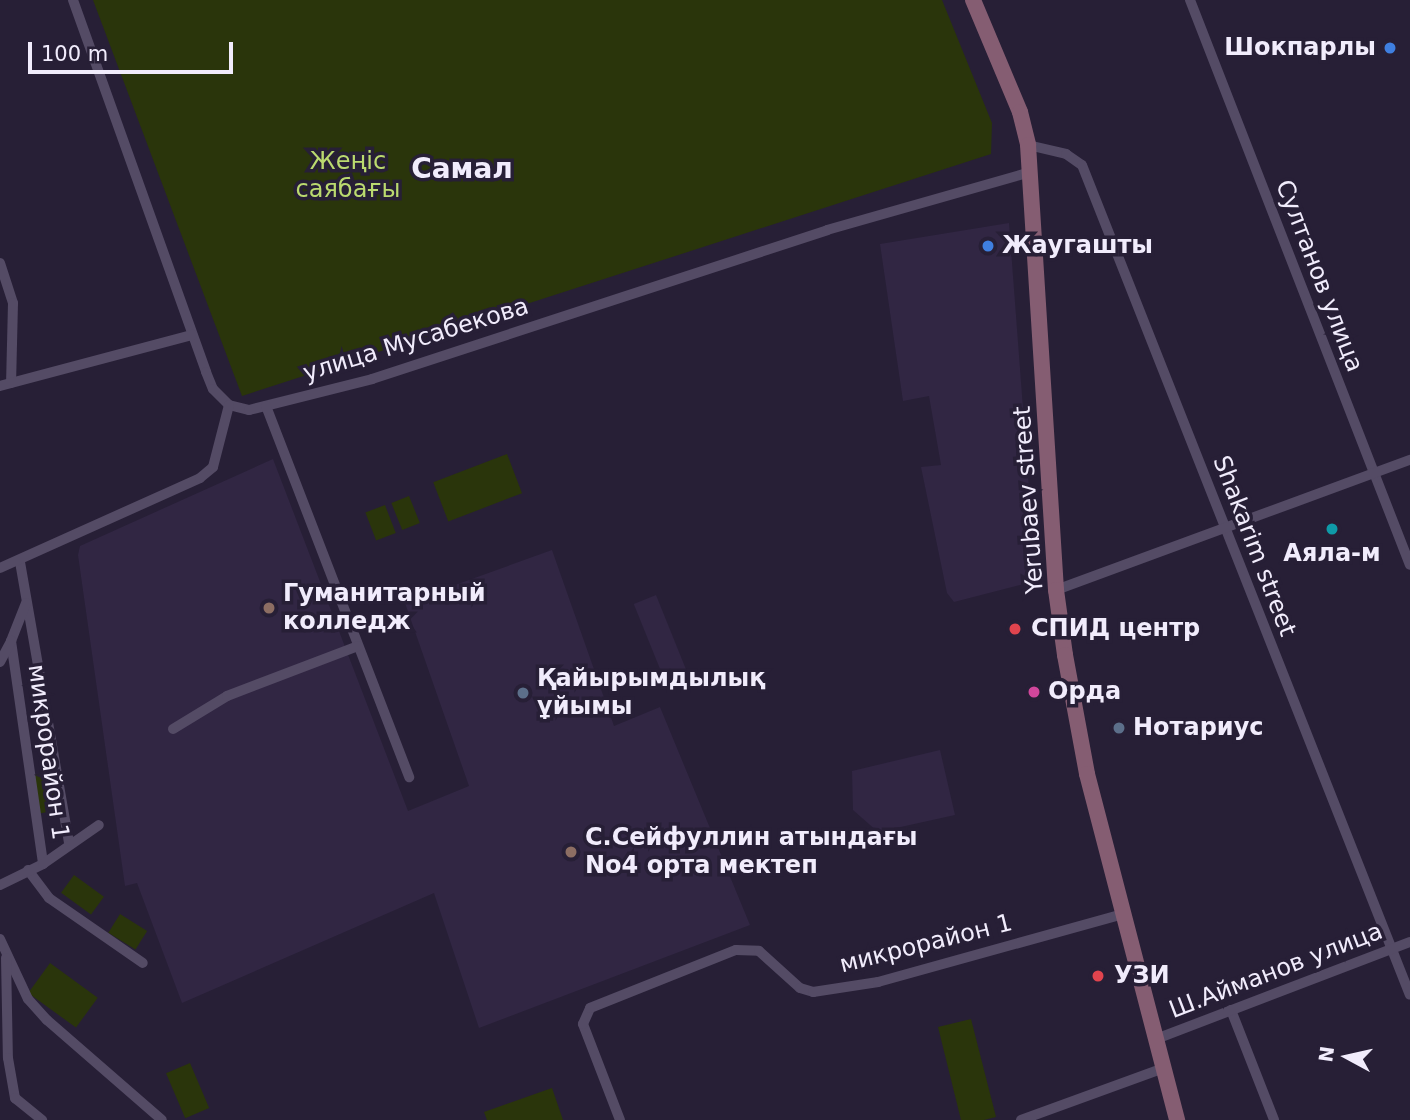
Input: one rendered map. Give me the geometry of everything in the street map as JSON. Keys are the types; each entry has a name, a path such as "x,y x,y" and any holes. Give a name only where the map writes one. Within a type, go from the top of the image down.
{"main road":[{"name":"Yerubaev street","path":"973,0 1020,113 1028,145 1056,590 1087,774 1177,1120"}],"street":[{"path":"0,569 20,562 76,532 200,478 213,467 229,405 213,389 192,335 73,0"},
{"name":"Султанов улица","path":"1190,0 1410,565"},
{"name":"Shakarim street","path":"1028,145 1066,154 1082,165 1410,995"},
{"name":"улица Мусабекова","path":"229,405 249,410 372,379 827,230 1031,172"},
{"path":"0,262 13,303 5,385 192,335"},
{"path":"266,406 409,777"},
{"path":"1056,590 1410,460"},
{"path":"20,562 69,843"},
{"name":"микрорайон 1","path":"0,885 43,864 11,642 27,601"},
{"path":"0,663 11,642"},
{"path":"173,729 227,696 358,646"},
{"path":"43,864 69,843 99,825"},
{"path":"28,870 49,898 142,963"},
{"name":"микрорайон 1","path":"620,1120 583,1024 590,1008 736,950 758,951 800,988 813,992 878,982 1124,914"},
{"path":"0,939 28,999 47,1020 162,1120"},
{"name":"Ш.Айманов улица","path":"1156,1039 1410,942"},
{"path":"6,952 8,1058 15,1098 42,1120"},
{"path":"1231,1010 1274,1120"},
{"path":"1021,1120 1164,1068"}],"shaded area":[{"path":"1009,223 1036,581 954,602 947,593 921,467 941,465 929,396 903,401 880,244"},
{"path":"273,459 408,811 469,786 405,603 552,550 614,726 660,707 750,925 479,1028 434,893 182,1003 137,883 125,886 78,555 80,546"},
{"path":"656,595 687,673 665,682 634,604"},
{"path":"940,750 955,815 878,832 853,810 852,771"}],"green space":[{"name":"Жеңіс саябағы","path":"93,0 942,0 992,123 991,154 242,396"},
{"path":"507,454 522,493 448,522 433,482"},
{"path":"409,496 420,523 402,530 391,503"},
{"path":"385,505 396,533 376,541 365,513"},
{"path":"51,772 57,811 40,813 34,775"},
{"path":"74,875 104,897 91,915 61,893"},
{"path":"120,914 147,931 135,950 108,933"},
{"path":"50,963 98,998 76,1028 28,993"},
{"path":"971,1019 996,1117 984,1120 961,1120 938,1027"},
{"path":"190,1063 209,1108 185,1118 166,1073"},
{"path":"552,1088 563,1120 487,1120 484,1112"}],"place":[{"name":"Шокпарлы","path":"1390,48"},
{"name":"Жаугашты","path":"988,246"},
{"name":"Аяла-м","path":"1332,529"},
{"name":"Гуманитарный колледж","path":"269,608"},
{"name":"СПИД центр","path":"1015,629"},
{"name":"Орда","path":"1034,692"},
{"name":"Қайырымдылық ұйымы","path":"523,693"},
{"name":"Нотариус","path":"1119,728"},
{"name":"С.Сейфуллин атындағы No4 орта мектеп","path":"571,852"},
{"name":"УЗИ","path":"1098,976"}],"district":[{"name":"Самал","path":"462,169"}]}
